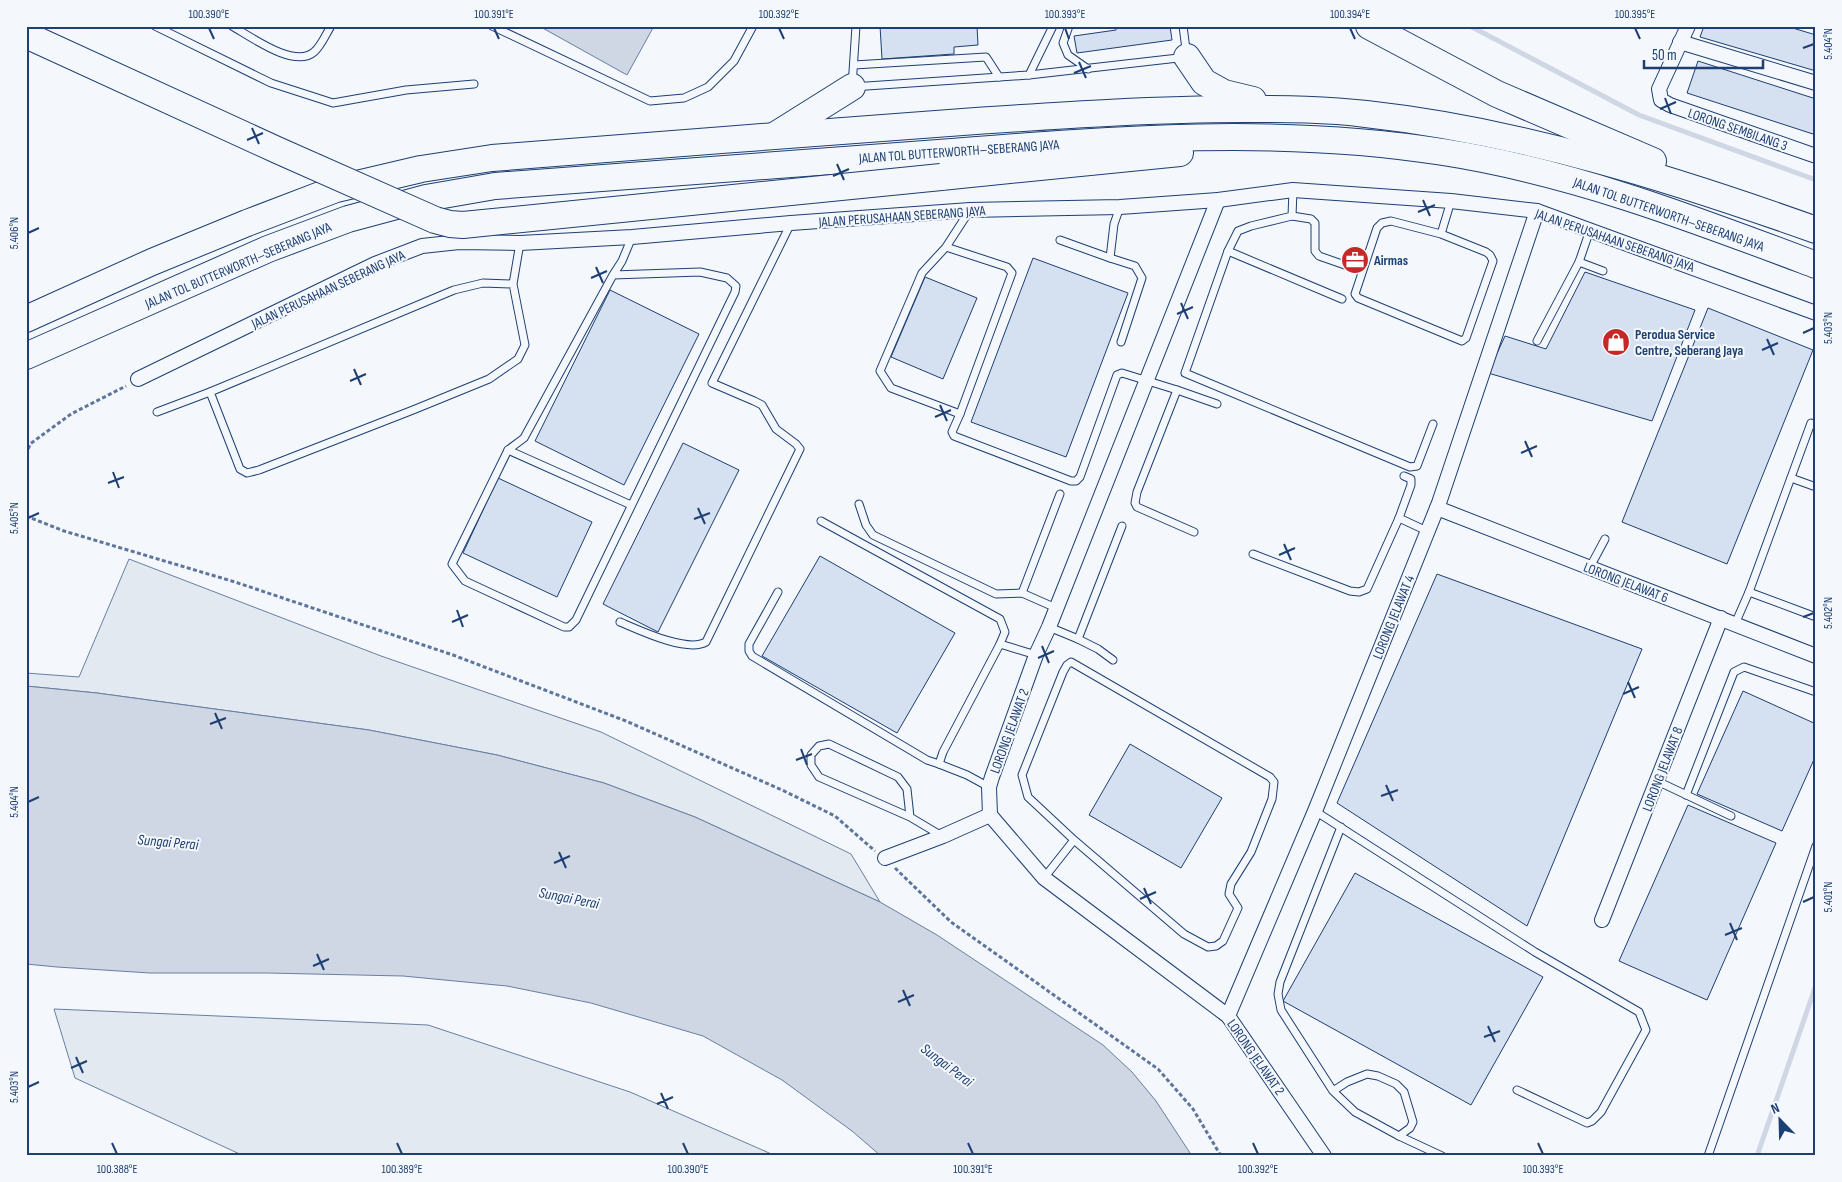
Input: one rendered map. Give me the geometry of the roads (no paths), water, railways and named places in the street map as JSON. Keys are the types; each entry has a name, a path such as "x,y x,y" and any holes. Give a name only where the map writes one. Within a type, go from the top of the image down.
{"highway":[{"path":"1369,26 1497,94 1660,164 1748,206"},
{"path":"26,35 277,150 435,220 450,224 463,225 1159,156 1295,137"},
{"path":"1187,57 1204,82 1224,93 1293,109"},
{"path":"774,136 853,76"},
{"name":"JALAN TOL BUTTERWORTH–SEBERANG JAYA","path":"26,319 152,262 336,189 421,169 492,158 1078,114 1194,109 1293,109 1364,114 1447,125 1583,155 1748,206 1816,230"},
{"name":"JALAN TOL BUTTERWORTH–SEBERANG JAYA","path":"26,356 268,249 348,220 426,198 495,186 1058,144 1198,137 1295,137 1362,141 1444,152 1529,169 1610,191 1691,218 1816,265"}],"street":[{"path":"1688,26 1680,42 1816,83"},
{"name":"LORONG SEMBILANG 3","path":"1680,42 1659,89 1661,100 1670,105 1816,156"},
{"name":"JALAN PERUSAHAAN SEBERANG JAYA","path":"138,379 375,264 422,246 458,242 520,243 632,237 970,210 1120,207 1218,200 1292,190 1451,201 1537,211 1816,313"},
{"name":"LORONG JELAWAT 2","path":"1218,200 1049,627 1036,655 989,787 990,815 1044,878 1228,1016 1324,1156"},
{"name":"LORONG JELAWAT 4","path":"1228,1016 1315,811 1398,606 1426,531 1437,508 1537,211"},
{"name":"LORONG JELAWAT 6","path":"1437,508 1816,656"},
{"name":"LORONG JELAWAT 8","path":"1602,920 1720,618"},
{"path":"885,858 943,836 990,815"}],"lane":[{"path":"155,26 271,83 333,103 406,90 474,84"},
{"path":"232,26 284,55 304,57 314,52 331,26"},
{"path":"492,26 650,101 684,98 708,87 734,61 753,26"},
{"path":"853,76 856,26"},
{"path":"1029,75 1053,26"},
{"path":"1069,26 1063,43 1065,49 1068,55 1088,68"},
{"path":"853,76 999,77 1187,57 1183,26"},
{"path":"853,76 986,56 999,77"},
{"path":"1292,190 1292,216"},
{"path":"1441,234 1451,201"},
{"path":"1110,258 1114,224 1120,207"},
{"path":"960,414 891,388 880,371 922,272 946,247 970,210"},
{"path":"1362,271 1318,256 1315,251 1315,222 1311,218 1292,216 1238,231 1228,251 1185,373 1410,467 1417,466 1433,424"},
{"path":"1392,220 1441,234 1486,252 1493,261 1466,338 1462,341 1358,298 1355,294 1377,228 1382,223 1392,220"},
{"path":"620,622 657,638 695,646 706,642 800,449 776,429 762,405 712,383 791,223"},
{"path":"1537,342 1579,262 1590,229"},
{"path":"613,276 700,272 727,278 736,286 735,292 576,620 568,627 465,581 452,564 508,450 524,438 613,276 622,261 632,237"},
{"path":"1060,240 1135,266 1142,278 1121,342"},
{"path":"210,392 240,469 248,472 259,470 489,379 518,359 525,345 512,284 520,243"},
{"path":"946,247 1007,267 1012,273 952,432 954,436 1071,481 1076,481 1080,477 1117,375 1122,373 1217,404"},
{"path":"1228,251 1342,299"},
{"path":"1579,262 1604,270"},
{"path":"157,412 210,392 454,290 483,284 512,284"},
{"path":"1178,390 1137,492 1135,503 1137,507 1194,532"},
{"path":"1735,624 1749,592 1810,422"},
{"path":"508,450 631,505"},
{"path":"1253,554 1350,591 1359,592 1367,589 1411,485 1411,479 1404,476"},
{"path":"1791,478 1816,487"},
{"path":"1022,593 1060,494"},
{"path":"860,504 866,525 872,535 996,594 1022,593 1056,608"},
{"path":"1398,518 1426,531"},
{"path":"822,521 1000,619 1005,632 1000,644 943,752 939,764"},
{"path":"1078,639 1122,526"},
{"path":"1590,567 1605,539"},
{"path":"778,592 750,644 749,651 752,656 927,760 967,775 989,787"},
{"path":"1749,592 1816,617"},
{"path":"1049,627 1098,649 1113,660"},
{"path":"1000,644 1036,655"},
{"path":"1071,662 1270,777 1274,782 1272,799 1251,852 1231,884 1230,894 1238,908 1223,940 1216,946 1208,947 1184,934 1074,840 1028,797 1022,775 1066,665 1071,662"},
{"path":"1686,795 1734,672 1744,667 1816,692"},
{"path":"910,817 906,789 898,777 829,744 819,746 811,755 811,766 819,777 910,817 943,836"},
{"path":"1657,782 1731,816"},
{"path":"1315,811 1535,952 1640,1012 1646,1030 1601,1112 1592,1121 1587,1123 1517,1090"},
{"path":"1340,827 1280,982 1278,994 1281,1010 1333,1090 1355,1112 1442,1156"},
{"path":"1044,878 1074,840"},
{"path":"1708,1156 1816,846"},
{"path":"1333,1090 1367,1074 1378,1076 1396,1084 1404,1092 1413,1122 1410,1128 1400,1136"}],"water":[{"path":"539,26 654,26 627,75"},
{"name":"Sungai Perai","path":"26,686 97,693 369,730 497,755 604,783 695,817 880,902 937,935 1103,1045 1132,1072 1156,1101 1192,1156 881,1156 852,1131 782,1080 703,1036 591,1003 507,986 403,976 150,973 26,964"}],"waterway":[{"path":"1470,26 1639,115 1816,180"},
{"path":"1757,1156 1816,985"}],"place":[{"name":"Airmas","path":"1355,260"},
{"name":"Perodua Service Centre, Seberang Jaya","path":"1616,342"}]}
